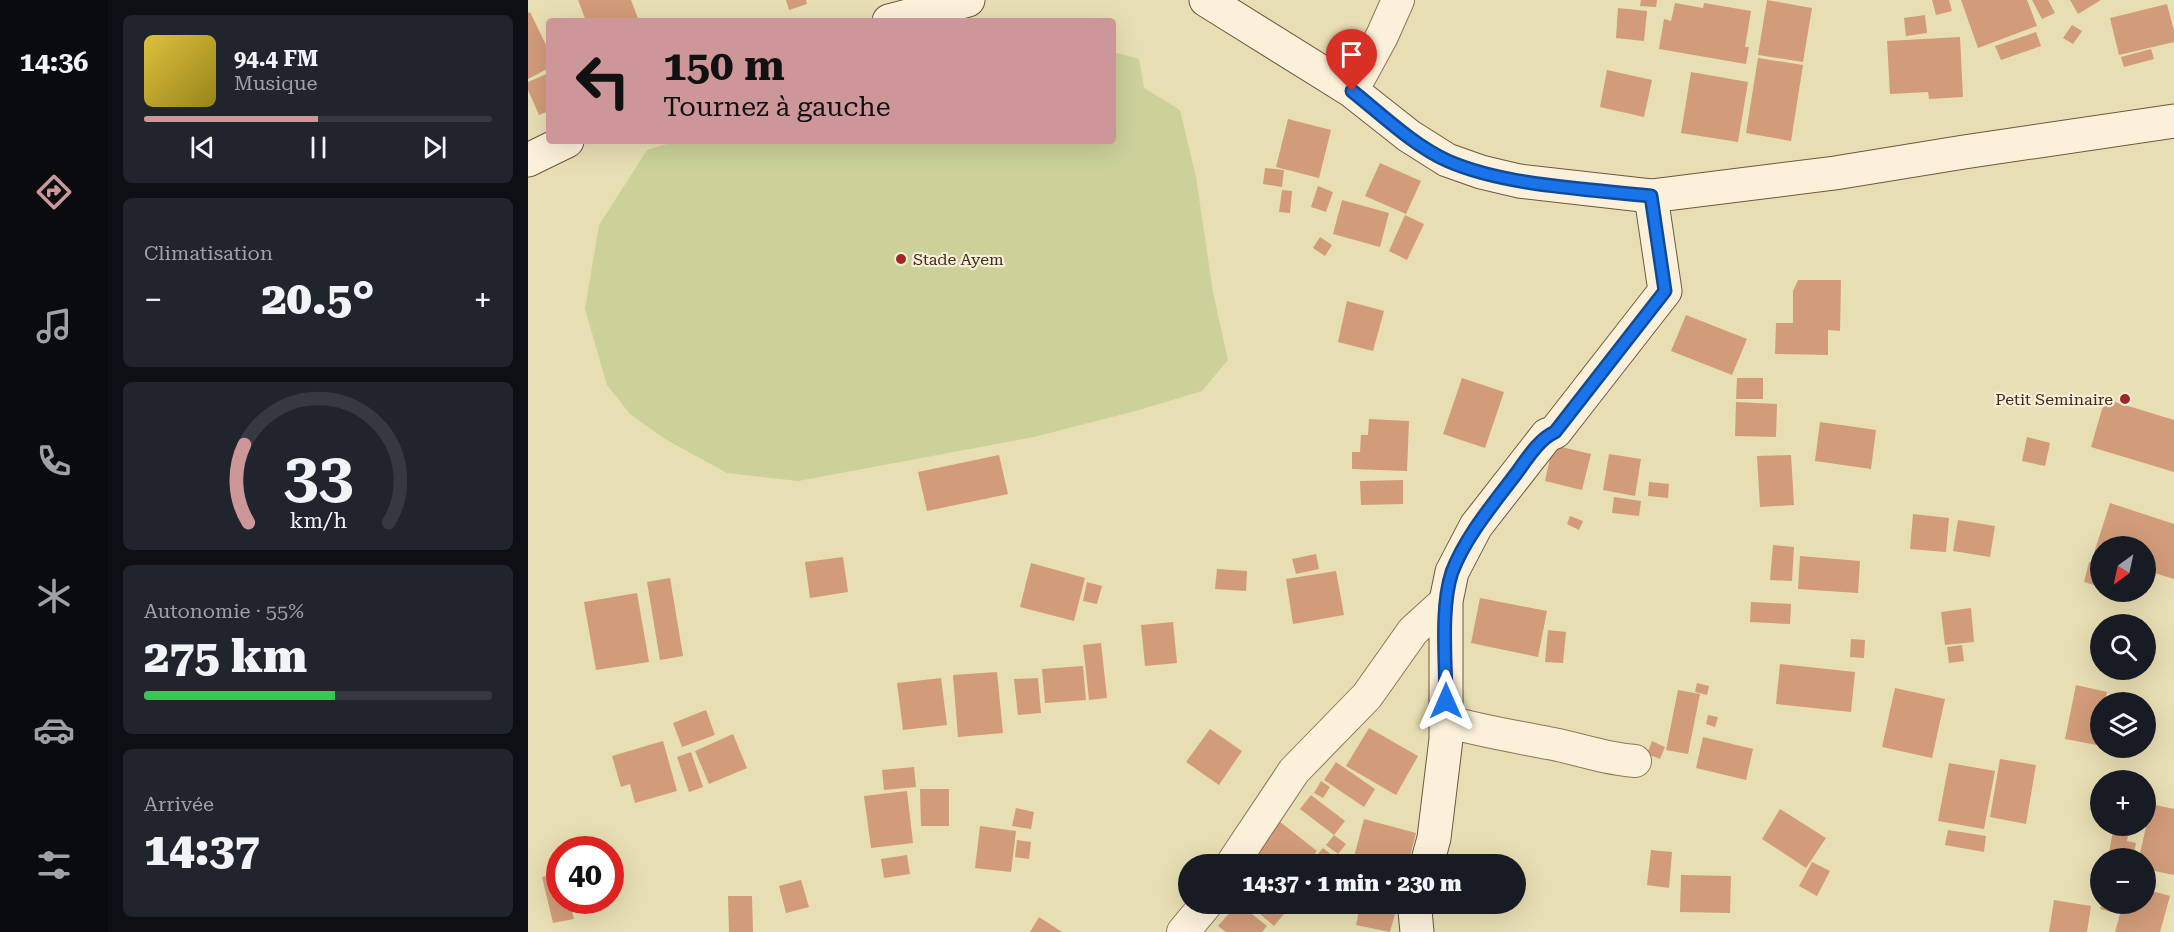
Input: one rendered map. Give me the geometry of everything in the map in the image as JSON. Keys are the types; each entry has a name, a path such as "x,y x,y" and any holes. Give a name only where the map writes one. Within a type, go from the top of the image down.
{"street":[{"path":"900,18 968,0"},
{"path":"1206,0 1352,91 1409,136 1447,160 1481,172 1519,181 1651,196 1835,173 2174,122"},
{"path":"1352,91 1382,36 1398,0"},
{"path":"528,160 561,144"},
{"path":"1430,854 1434,838 1446,740 1446,601 1452,572 1476,526 1547,435 1555,432 1665,291 1651,196"},
{"path":"1239,854 1294,771 1367,696 1413,631 1446,601"},
{"path":"1446,721 1582,752 1635,760"},
{"path":"1183,932 1198,914"},
{"path":"1415,914 1417,932"}],"shaded area":[{"path":"528,0 2174,0 2174,932 528,932"}],"green space":[{"name":"Stade Ayem","path":"1116,53 1139,59 1144,88 1180,110 1196,177 1213,293 1228,360 1202,391 1034,437 798,481 727,473 665,439 630,414 607,385 585,309 599,225 647,150 667,144 1116,144"}],"building":[{"path":"578,0 631,0 638,18 585,18"},
{"path":"786,0 806,0 807,4 789,10"},
{"path":"1641,0 1657,0 1656,7 1640,6"},
{"path":"1767,0 1812,8 1803,62 1758,55"},
{"path":"1932,0 1949,0 1952,11 1936,15"},
{"path":"1961,0 2027,0 2037,26 1978,48"},
{"path":"2032,0 2048,0 2055,13 2042,19"},
{"path":"2070,0 2101,0 2078,14"},
{"path":"1675,3 1703,8 1704,3 1751,11 1745,47 1749,47 1746,64 1659,49 1664,19 1671,21"},
{"path":"2167,4 2174,31 2174,42 2119,55 2110,18"},
{"path":"1618,8 1647,11 1644,41 1616,38"},
{"path":"530,12 546,45 546,70 528,79 528,13"},
{"path":"1925,15 1927,33 1906,36 1904,18"},
{"path":"2072,25 2082,31 2073,44 2063,38"},
{"path":"2036,32 2041,46 2001,60 1995,46"},
{"path":"1349,35 1369,51 1359,64 1339,48"},
{"path":"1960,37 1963,97 1929,99 1928,92 1890,94 1887,41"},
{"path":"2151,49 2154,59 2124,67 2121,57"},
{"path":"1758,58 1803,65 1791,141 1746,133"},
{"path":"1607,70 1652,80 1644,117 1600,107"},
{"path":"1691,72 1748,82 1738,142 1681,133"},
{"path":"546,74 546,112 539,115 528,90 528,82"},
{"path":"1288,119 1331,130 1319,178 1276,167"},
{"path":"1380,163 1421,181 1406,214 1365,196"},
{"path":"1265,168 1284,170 1282,187 1263,184"},
{"path":"1318,186 1333,192 1326,212 1311,207"},
{"path":"1282,190 1292,191 1290,213 1279,212"},
{"path":"1342,200 1389,213 1380,247 1333,234"},
{"path":"1405,215 1424,224 1407,260 1389,251"},
{"path":"1320,237 1332,245 1325,256 1313,248"},
{"path":"1798,280 1841,280 1840,331 1828,330 1828,355 1775,354 1776,323 1793,323 1793,291"},
{"path":"1347,301 1384,311 1373,351 1338,342"},
{"path":"1686,315 1747,339 1732,375 1671,351"},
{"path":"1462,378 1504,392 1485,448 1443,434"},
{"path":"1737,378 1763,378 1763,399 1736,399"},
{"path":"2105,399 2174,420 2174,472 2091,447"},
{"path":"1736,402 1777,404 1776,437 1735,436"},
{"path":"1369,419 1409,421 1407,471 1352,469 1352,452 1360,452 1361,435 1368,435"},
{"path":"1820,422 1876,430 1871,469 1815,461"},
{"path":"2027,437 2050,443 2045,466 2022,461"},
{"path":"1553,445 1591,454 1582,490 1545,481"},
{"path":"1609,454 1641,459 1635,496 1603,490"},
{"path":"999,455 1008,494 927,511 918,472"},
{"path":"1791,455 1794,505 1760,507 1757,456"},
{"path":"1403,480 1403,504 1361,505 1360,481"},
{"path":"1649,482 1669,484 1668,498 1648,496"},
{"path":"1614,497 1641,501 1639,516 1612,513"},
{"path":"2110,503 2174,524 2174,579 2156,573 2156,536 2099,536"},
{"path":"1913,514 1949,518 1946,552 1910,549"},
{"path":"1570,516 1583,521 1579,530 1567,524"},
{"path":"1958,520 1995,526 1990,557 1953,551"},
{"path":"1773,545 1794,547 1792,581 1770,580"},
{"path":"1316,554 1319,569 1296,574 1292,559"},
{"path":"1800,556 1860,561 1858,593 1798,589"},
{"path":"843,557 848,592 810,598 805,562"},
{"path":"2089,562 2090,562 2090,584 2084,582"},
{"path":"1031,563 1085,578 1074,621 1020,607"},
{"path":"1217,569 1247,571 1246,591 1215,589"},
{"path":"1336,571 1344,615 1293,624 1286,579"},
{"path":"670,578 683,656 660,660 647,582"},
{"path":"1087,582 1102,586 1097,604 1083,601"},
{"path":"637,593 649,662 596,670 584,602"},
{"path":"1480,598 1547,611 1538,657 1471,643"},
{"path":"1751,602 1791,604 1790,624 1750,622"},
{"path":"1971,608 1974,642 1945,645 1941,612"},
{"path":"1173,622 1177,663 1145,666 1141,625"},
{"path":"1548,630 1566,632 1563,663 1545,662"},
{"path":"1851,639 1865,640 1864,658 1850,657"},
{"path":"1101,643 1107,698 1089,700 1083,645"},
{"path":"1962,645 1964,661 1949,663 1947,647"},
{"path":"1780,664 1855,672 1851,712 1776,704"},
{"path":"1083,666 1086,700 1045,703 1042,669"},
{"path":"997,672 1003,733 958,737 953,675"},
{"path":"941,678 947,725 903,730 897,683"},
{"path":"1038,678 1041,713 1018,715 1014,679"},
{"path":"1697,683 1709,686 1707,695 1695,692"},
{"path":"2076,685 2107,692 2090,692 2090,744 2065,739"},
{"path":"1895,688 1945,699 1932,758 1882,747"},
{"path":"1678,690 1700,694 1688,754 1666,750"},
{"path":"706,710 715,735 682,747 673,723"},
{"path":"1708,715 1718,717 1715,727 1706,724"},
{"path":"1369,728 1418,756 1396,795 1346,766"},
{"path":"1210,729 1242,751 1219,785 1186,762"},
{"path":"733,734 747,768 709,784 695,751"},
{"path":"1703,737 1753,749 1746,780 1696,768"},
{"path":"663,741 677,791 635,803 630,784 621,787 612,756"},
{"path":"1652,741 1665,747 1660,759 1647,754"},
{"path":"691,752 703,787 689,792 677,757"},
{"path":"2000,759 2036,765 2026,824 1990,817"},
{"path":"1336,762 1375,789 1364,807 1324,780"},
{"path":"1949,763 1995,771 1984,829 1938,821"},
{"path":"914,767 916,787 884,790 882,770"},
{"path":"1321,781 1330,787 1323,798 1314,793"},
{"path":"920,789 949,789 949,826 921,826"},
{"path":"907,791 913,843 871,848 864,796"},
{"path":"1311,795 1345,821 1334,835 1300,809"},
{"path":"2156,805 2174,809 2174,875 2156,871 2156,848 2141,848 2144,836 2156,836"},
{"path":"1016,808 1034,812 1031,829 1012,826"},
{"path":"1780,809 1826,838 1806,868 1762,839"},
{"path":"1364,819 1416,833 1411,854 1355,854"},
{"path":"1279,821 1317,851 1315,854 1253,854"},
{"path":"980,826 1016,831 1011,872 975,868"},
{"path":"1948,830 1986,836 1984,852 1945,845"},
{"path":"1334,835 1346,844 1338,854 1326,845"},
{"path":"2112,836 2128,836 2127,841 2136,843 2135,848 2110,848"},
{"path":"1017,840 1031,842 1029,859 1015,857"},
{"path":"1323,848 1331,854 1318,854"},
{"path":"1651,850 1672,852 1669,888 1647,885"},
{"path":"907,855 910,874 884,878 881,859"},
{"path":"1812,862 1830,871 1817,896 1799,886"},
{"path":"1681,875 1731,876 1730,913 1680,912"},
{"path":"546,876 546,894 542,877"},
{"path":"801,880 809,907 786,913 779,886"},
{"path":"2156,892 2170,896 2160,932 2115,932 2120,914 2156,914"},
{"path":"728,896 752,896 753,932 729,932"},
{"path":"2054,900 2090,906 2087,932 2049,932"},
{"path":"551,914 573,914 574,919 553,923"},
{"path":"1228,914 1252,914 1267,926 1262,932 1226,932 1218,926"},
{"path":"1260,914 1284,914 1274,926"},
{"path":"1358,914 1395,914 1390,932 1356,925"},
{"path":"1039,917 1062,932 1030,932"}],"place":[{"name":"Stade Ayem","path":"901,259"},
{"name":"Petit Seminaire","path":"2125,399"}],"route":[{"path":"1352,91 1409,136 1447,160 1481,172 1519,181 1651,196 1665,291 1555,432 1547,435 1476,526 1452,572 1446,601 1446,701"}]}
